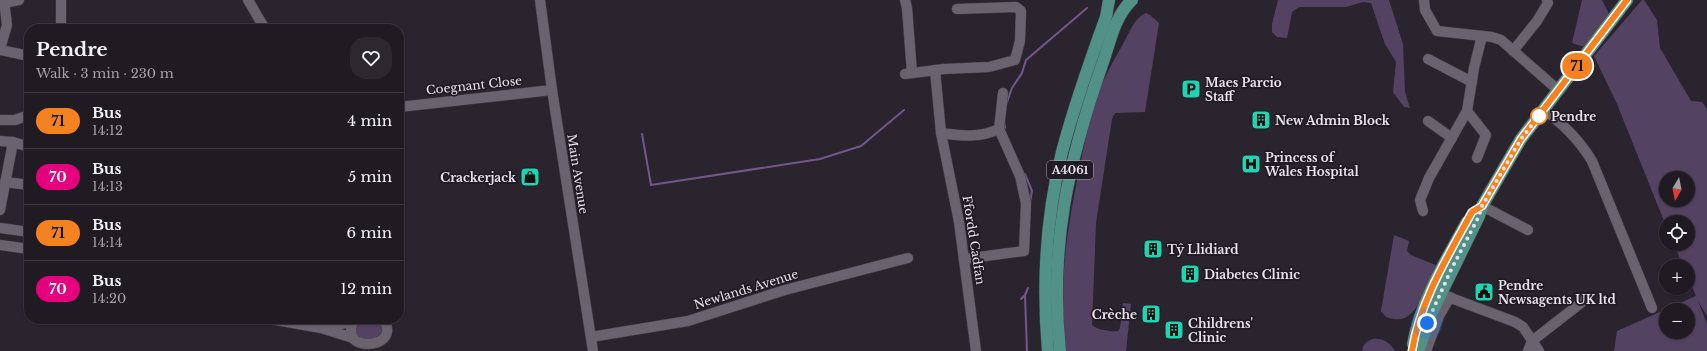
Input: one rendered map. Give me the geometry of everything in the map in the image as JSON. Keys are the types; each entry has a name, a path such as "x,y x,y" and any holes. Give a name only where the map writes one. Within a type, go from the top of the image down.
{"main road":[{"name":"A4061","path":"1048,351 1045,305 1047,236 1058,169 1069,127 1106,17 1109,0"},
{"name":"A4061","path":"1060,351 1057,294 1058,262 1060,226 1069,177 1092,93 1116,25 1120,14 1132,0"},
{"path":"1418,351 1440,294 1438,275 1472,212 1482,206 1521,139 1627,0"},
{"path":"1412,351 1419,321 1440,294"}],"street":[{"path":"19,0 4,1 7,25 0,49 24,55"},
{"path":"61,0 61,24"},
{"path":"248,0 261,24"},
{"name":"Main Avenue","path":"540,0 552,90 593,351"},
{"path":"1424,0 1425,10 1437,31 1492,37 1501,40 1558,90"},
{"path":"1513,51 1537,21 1548,3 1547,0"},
{"path":"907,3 909,74 935,70 989,67 1015,60 1020,41 1021,11 1016,7 957,9"},
{"path":"1423,211 1420,200 1426,184 1467,111 1482,36"},
{"path":"1428,59 1472,82"},
{"name":"Ffordd Cadfan","path":"935,70 941,133 959,222 976,351"},
{"name":"Coegnant Close","path":"404,106 552,90"},
{"path":"964,259 1024,250 1026,203 1020,176 998,129 1003,92"},
{"path":"1544,109 1570,130 1592,160 1652,308"},
{"path":"1467,111 1486,135 1477,158"},
{"path":"0,120 15,120 24,117"},
{"path":"1428,121 1452,138"},
{"path":"941,133 966,136 990,133 998,129"},
{"path":"0,141 13,142 24,145"},
{"path":"0,210 13,142"},
{"path":"5,182 24,184"},
{"path":"1482,206 1528,230"},
{"path":"0,228 24,231"},
{"path":"0,245 24,248"},
{"name":"Newlands Avenue","path":"591,337 688,321 785,290 908,258"},
{"path":"1426,351 1439,316 1440,294 1515,322 1523,327 1539,351"},
{"path":"1528,351 1532,341 1586,299"},
{"path":"298,324 321,328 353,338"},
{"path":"321,328 338,324"},
{"path":"352,324 353,338 356,343 367,350 379,348 386,338 386,324"}],"shaded area":[{"path":"1278,0 1389,0 1403,44 1405,92 1410,108 1404,107 1393,92 1396,62 1385,44 1371,3 1363,2 1346,7 1299,7 1292,12 1287,38 1277,37 1272,32 1272,24"},
{"path":"1582,0 1602,0 1612,20 1590,49 1572,43"},
{"path":"1642,0 1644,0 1657,20 1660,48 1691,101 1702,102 1707,109 1707,316 1698,301 1707,324 1707,351 1614,351 1617,331 1659,312 1659,339 1695,339 1695,303 1680,303 1696,296 1695,259 1680,259 1677,251 1695,251 1695,215 1662,215 1617,104 1594,56"},
{"path":"1146,13 1159,23 1145,112 1115,113 1112,119 1096,223 1092,325 1104,330 1118,331 1120,328 1123,303 1131,304 1126,351 1066,351 1063,307 1064,263 1070,219 1089,122 1103,81 1132,26 1138,18"},
{"path":"1394,235 1409,241 1407,251 1411,255 1438,266 1419,304 1413,312 1406,317 1397,319 1386,317 1381,311"},
{"path":"358,324 380,324 383,331 377,343 356,337 355,327"},
{"path":"1373,339 1380,339 1386,342 1395,351 1362,351 1363,346"}],"waterway":[{"path":"1006,105 1012,88 1022,73 1026,60 1087,8"},
{"path":"642,134 651,185 820,159 861,146 904,110"},
{"path":"1004,121 1005,128"},
{"path":"1025,174 1032,191 1030,202"},
{"path":"1021,299 1025,295 1028,288"},
{"path":"1025,295 1027,351"}],"bus line":[{"name":"71","path":"1412,351 1414,337 1421,315 1438,275 1472,212 1482,206 1521,139 1627,0"}],"place":[{"name":"Maes Parcio Staff","path":"1191,89"},
{"name":"Pendre","path":"1539,116"},
{"name":"New Admin Block","path":"1261,120"},
{"name":"Princess of Wales Hospital","path":"1251,164"},
{"name":"Crackerjack","path":"530,177"},
{"name":"Tŷ Llidiard","path":"1153,249"},
{"name":"Diabetes Clinic","path":"1190,274"},
{"name":"Pendre Newsagents UK ltd","path":"1484,292"},
{"name":"Crèche","path":"1151,314"},
{"name":"Childrens' Clinic","path":"1174,330"}],"route":[{"path":"1427,323 1451,270 1479,216 1482,206 1521,139 1539,116"}]}
